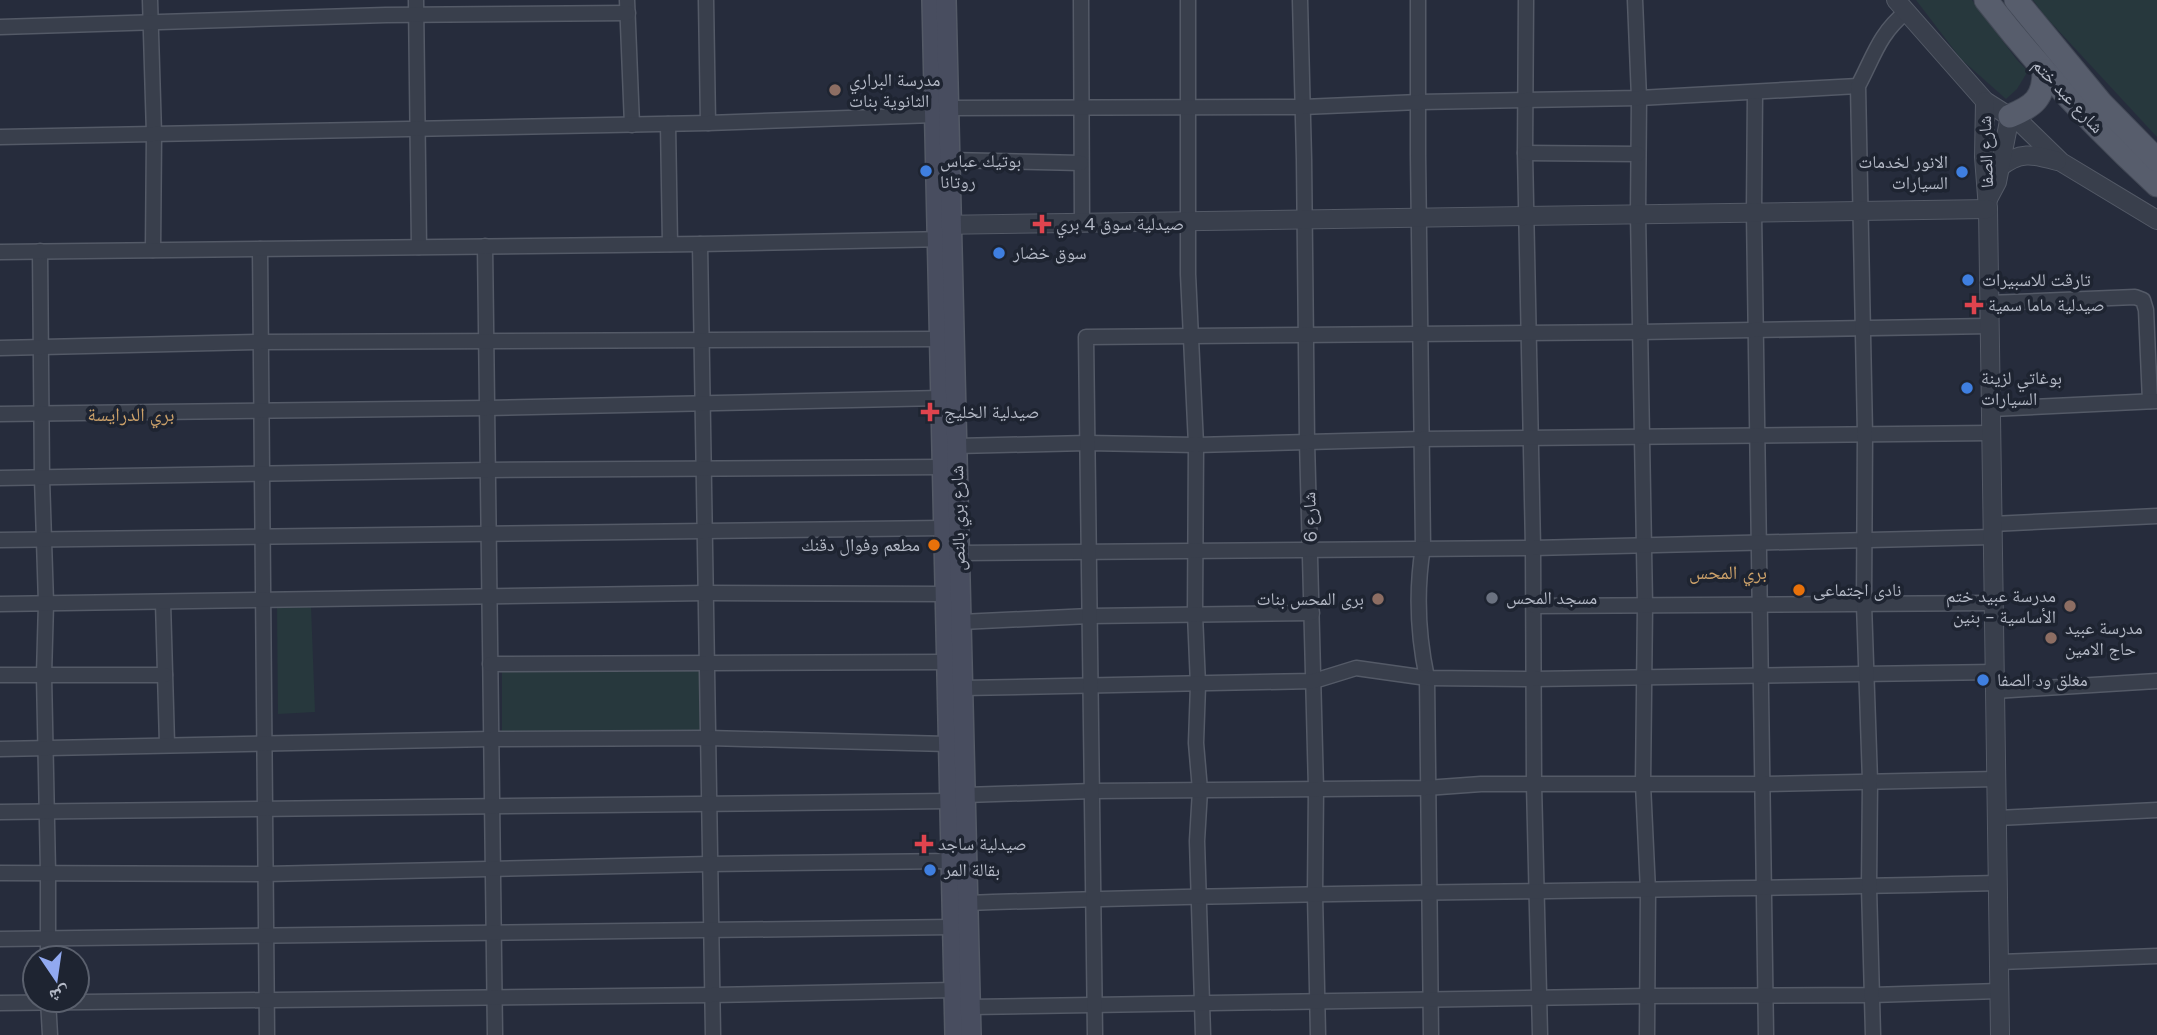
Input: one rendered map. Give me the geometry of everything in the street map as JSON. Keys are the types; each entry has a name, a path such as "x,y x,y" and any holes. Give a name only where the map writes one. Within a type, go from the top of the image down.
{"main road":[{"name":"شارع بري بالنص","path":"932,0 941,111 944,232 957,446 961,622 962,688 951,861 955,1035"},
{"name":"شارع بري بالنص","path":"946,0 941,111 950,160 939,339 946,662 948,744 957,798 968,903 971,1035"},
{"name":"شارع عبد ختم","path":"1986,0 2044,71 2117,148 2157,185"},
{"name":"شارع عبد ختم","path":"2016,0 2101,103 2157,160"},
{"path":"2010,116 2023,111 2034,102 2044,88 2044,71"}],"street":[{"path":"150,0 154,134 153,250"},
{"path":"416,0 419,247"},
{"path":"706,0 708,123"},
{"path":"1081,0 1082,223"},
{"path":"1188,0 1188,221 1196,445 1196,743 1200,790 1197,841 1203,1035"},
{"name":"شارع 6","path":"1300,0 1316,789 1318,1035"},
{"path":"1418,0 1423,547 1419,574 1421,651 1426,678 1431,1035"},
{"path":"1526,0 1525,216 1534,548 1534,784 1540,1035"},
{"path":"1635,0 1639,98 1639,332 1645,605 1643,784 1648,891 1647,1035"},
{"path":"1873,1035 1870,781 1864,604 1865,434 1858,86 1873,60 1877,44 1901,6"},
{"name":"شارع الصفا","path":"1901,6 1985,101 2010,116 2061,162 2157,220"},
{"path":"0,27 627,7 632,125"},
{"path":"0,136 632,125 941,111 1303,107 1639,98 1858,86"},
{"path":"1755,93 1754,212 1766,1035"},
{"name":"شارع الصفا","path":"1985,101 1983,157 1988,204"},
{"name":"شارع الصفا","path":"1988,204 1997,182 2010,116"},
{"path":"668,124 670,244"},
{"path":"1525,153 1639,154"},
{"path":"1999,169 2014,157 2021,156 2040,156 2061,162"},
{"path":"950,160 1081,163"},
{"path":"0,252 700,244 1082,223 1860,211 1988,204 2000,1035"},
{"path":"700,244 713,1035"},
{"path":"485,246 495,1035"},
{"path":"260,249 267,1035"},
{"path":"40,251 46,603 44,675 47,944"},
{"path":"1989,303 2135,297 2143,300 2154,401 1991,409"},
{"path":"1095,1035 1086,337 1990,326"},
{"path":"0,348 260,342 939,339"},
{"path":"0,414 487,408 941,398"},
{"path":"957,446 1991,433"},
{"path":"0,478 488,470 942,467"},
{"path":"959,553 1534,548 1865,541 2157,516"},
{"path":"0,540 943,528"},
{"path":"0,604 489,595 945,594"},
{"path":"163,602 167,744"},
{"path":"1534,606 1993,603"},
{"path":"961,622 1090,616 1312,614"},
{"path":"490,664 946,662"},
{"path":"962,688 1314,681 1356,668 1426,678 1994,672"},
{"path":"0,675 165,675"},
{"path":"1995,691 2157,681"},
{"path":"0,749 491,739 708,738 948,744"},
{"path":"0,812 709,804 957,798 1093,791 1996,779"},
{"path":"1997,818 2157,810"},
{"path":"0,873 266,874 951,861"},
{"path":"968,903 1200,895 1648,891 1998,883"},
{"path":"0,939 952,927"},
{"path":"1999,962 2157,956"},
{"path":"91,1001 954,990"},
{"path":"970,1007 1999,991"},
{"path":"0,1003 21,1002"},
{"path":"49,1014 50,1035"}],"shaded area":[{"path":"1916,0 1972,0 2028,71 2017,89 2006,99 1961,59"},
{"path":"2033,0 2157,0 2157,137 2045,16"},
{"path":"277,606 311,606 315,712 278,714"},
{"path":"702,667 702,732 502,733 502,668"}],"place":[{"name":"مدرسة البراري الثانوية بنات","path":"835,90"},
{"name":"بوتيك عباس روتانا","path":"926,171"},
{"name":"الانور لخدمات السيارات","path":"1962,172"},
{"name":"صيدلية سوق 4 بري","path":"1042,224"},
{"name":"سوق خضار","path":"999,253"},
{"name":"تارقت للاسبيرات","path":"1968,280"},
{"name":"صيدلية ماما سمية","path":"1974,305"},
{"name":"بوغاتي لزينة السيارات","path":"1967,388"},
{"name":"صيدلية الخليج","path":"930,412"},
{"name":"مطعم وفوال دقنك","path":"934,545"},
{"name":"نادى اجتماعى","path":"1799,590"},
{"name":"مسجد المحس","path":"1492,598"},
{"name":"برى المحس بنات","path":"1378,599"},
{"name":"مدرسة عبيد ختم الأساسية - بنين","path":"2070,606"},
{"name":"مدرسة عبيد حاج الامين","path":"2051,638"},
{"name":"مغلق ود الصفا","path":"1983,680"},
{"name":"صيدلية ساجد","path":"924,844"},
{"name":"بقالة المر","path":"930,870"}],"district":[{"name":"بري الدرايسة","path":"131,414"},
{"name":"بري المحس","path":"1728,572"}]}
